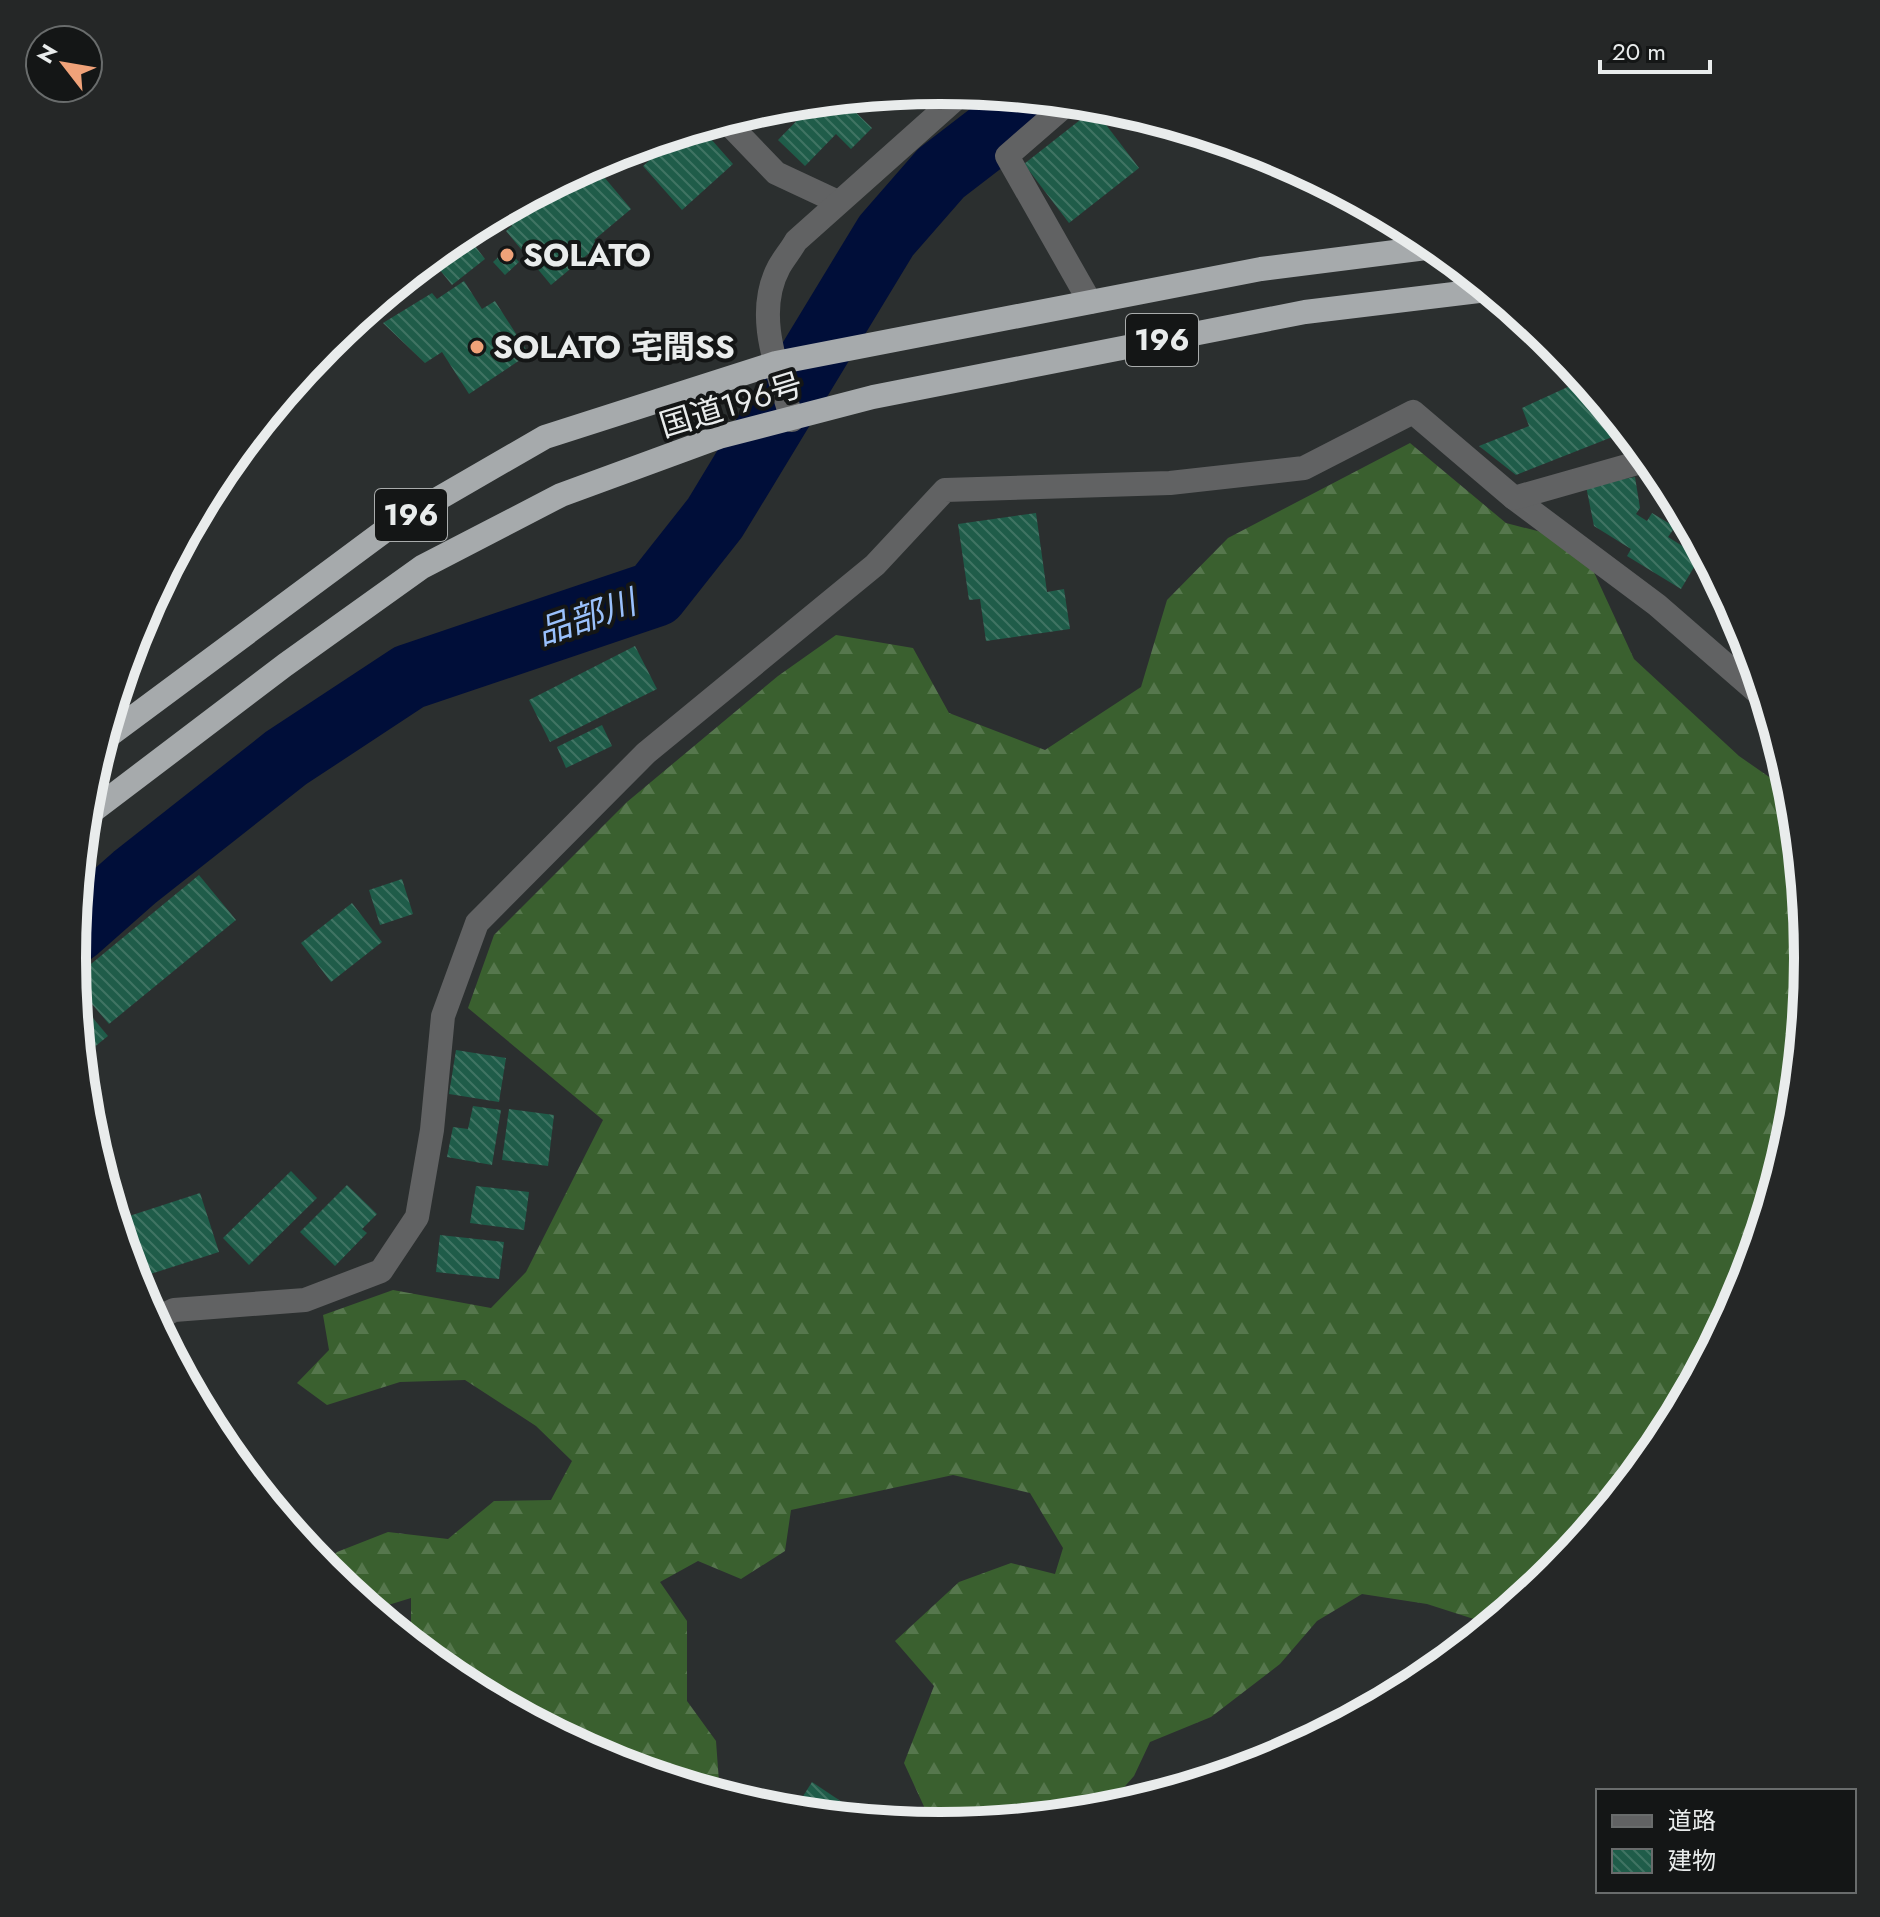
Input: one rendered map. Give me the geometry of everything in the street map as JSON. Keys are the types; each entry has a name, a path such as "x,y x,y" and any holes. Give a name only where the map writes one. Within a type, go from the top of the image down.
{"highway":[{"name":"国道196号","path":"117,729 391,526 545,437 769,360 869,345 1261,269 1416,249"},
{"name":"国道196号","path":"100,806 285,665 422,567 561,495 719,437 839,406 1305,312 1473,292"}],"street":[{"path":"792,420 769,360 768,295 778,268 796,241 949,104"},
{"path":"1057,113 1007,156 1090,302"},
{"path":"735,130 776,173 838,202"},
{"path":"164,1315 174,1310 305,1300 381,1271 417,1217 432,1130 443,1016 477,923 646,753 875,565 945,490 1170,483 1304,468 1413,412 1514,498 1657,605 1749,685"},
{"path":"1514,498 1635,464"}],"green space":[{"path":"1410,443 1506,523 1580,542 1634,659 1739,756 1776,781 1787,847 1794,958 1787,1070 1778,1125 1749,1233 1729,1285 1680,1386 1650,1433 1582,1522 1544,1562 1479,1621 1427,1604 1362,1594 1317,1621 1280,1664 1211,1717 1150,1742 1134,1776 1119,1793 1107,1796 996,1811 926,1812 904,1763 934,1686 895,1641 959,1582 1011,1563 1055,1574 1063,1548 1030,1493 953,1475 791,1510 785,1551 741,1579 698,1561 660,1582 687,1621 687,1701 716,1741 719,1783 613,1747 513,1698 466,1669 411,1629 411,1598 384,1606 332,1558 337,1552 388,1532 448,1539 494,1501 551,1500 572,1461 536,1426 465,1380 400,1382 327,1405 297,1383 329,1350 323,1315 393,1290 491,1308 526,1272 603,1120 468,1008 494,935 627,802 778,676 836,635 913,648 949,713 1045,750 1141,687 1167,600 1228,538"}],"building":[{"path":"853,109 872,128 851,149 836,134 805,166 778,140 801,117 829,112"},
{"path":"1084,117 1103,120 1139,168 1069,223 1024,164"},
{"path":"709,137 733,164 682,210 643,166 658,153"},
{"path":"602,175 631,209 594,240 599,245 551,285 506,231 512,226 509,222 513,219"},
{"path":"473,244 485,259 452,285 438,268"},
{"name":"SOLATO","path":"507,249 519,262 505,275 493,262"},
{"path":"464,281 482,309 495,301 529,354 469,394 442,352 425,363 383,323 432,293 437,299"},
{"path":"1572,385 1615,436 1516,475 1479,446 1529,426 1522,408"},
{"path":"1635,477 1640,508 1636,514 1647,521 1652,513 1675,527 1668,537 1690,551 1696,563 1681,589 1627,556 1631,549 1594,526 1586,486"},
{"path":"1036,513 1047,592 1064,589 1070,629 986,641 980,599 969,600 958,524"},
{"path":"635,646 657,689 550,742 529,700"},
{"path":"602,725 612,746 566,768 557,747"},
{"path":"199,875 236,920 109,1024 87,999 86,968"},
{"path":"402,879 413,914 380,925 369,890"},
{"path":"352,903 382,942 331,982 301,943"},
{"path":"88,1012 108,1036 91,1050"},
{"path":"456,1050 506,1058 499,1102 449,1094"},
{"path":"473,1106 501,1110 492,1165 447,1157 453,1127 468,1129"},
{"path":"509,1109 554,1115 548,1166 502,1160"},
{"path":"291,1171 317,1198 249,1265 223,1238"},
{"path":"347,1185 377,1214 362,1229 367,1233 335,1266 300,1232"},
{"path":"476,1186 529,1192 524,1230 470,1223"},
{"path":"200,1193 219,1252 147,1275 126,1217"},
{"path":"440,1235 504,1242 499,1279 436,1272"},
{"path":"812,1782 850,1807 829,1805 800,1800"}],"waterway":[{"name":"品部川","path":"87,919 135,877 286,758 409,677 655,594 715,518 886,236 941,173 1024,109"}],"place":[{"name":"SOLATO","path":"507,255"},
{"name":"SOLATO 宅間SS","path":"477,347"}]}
